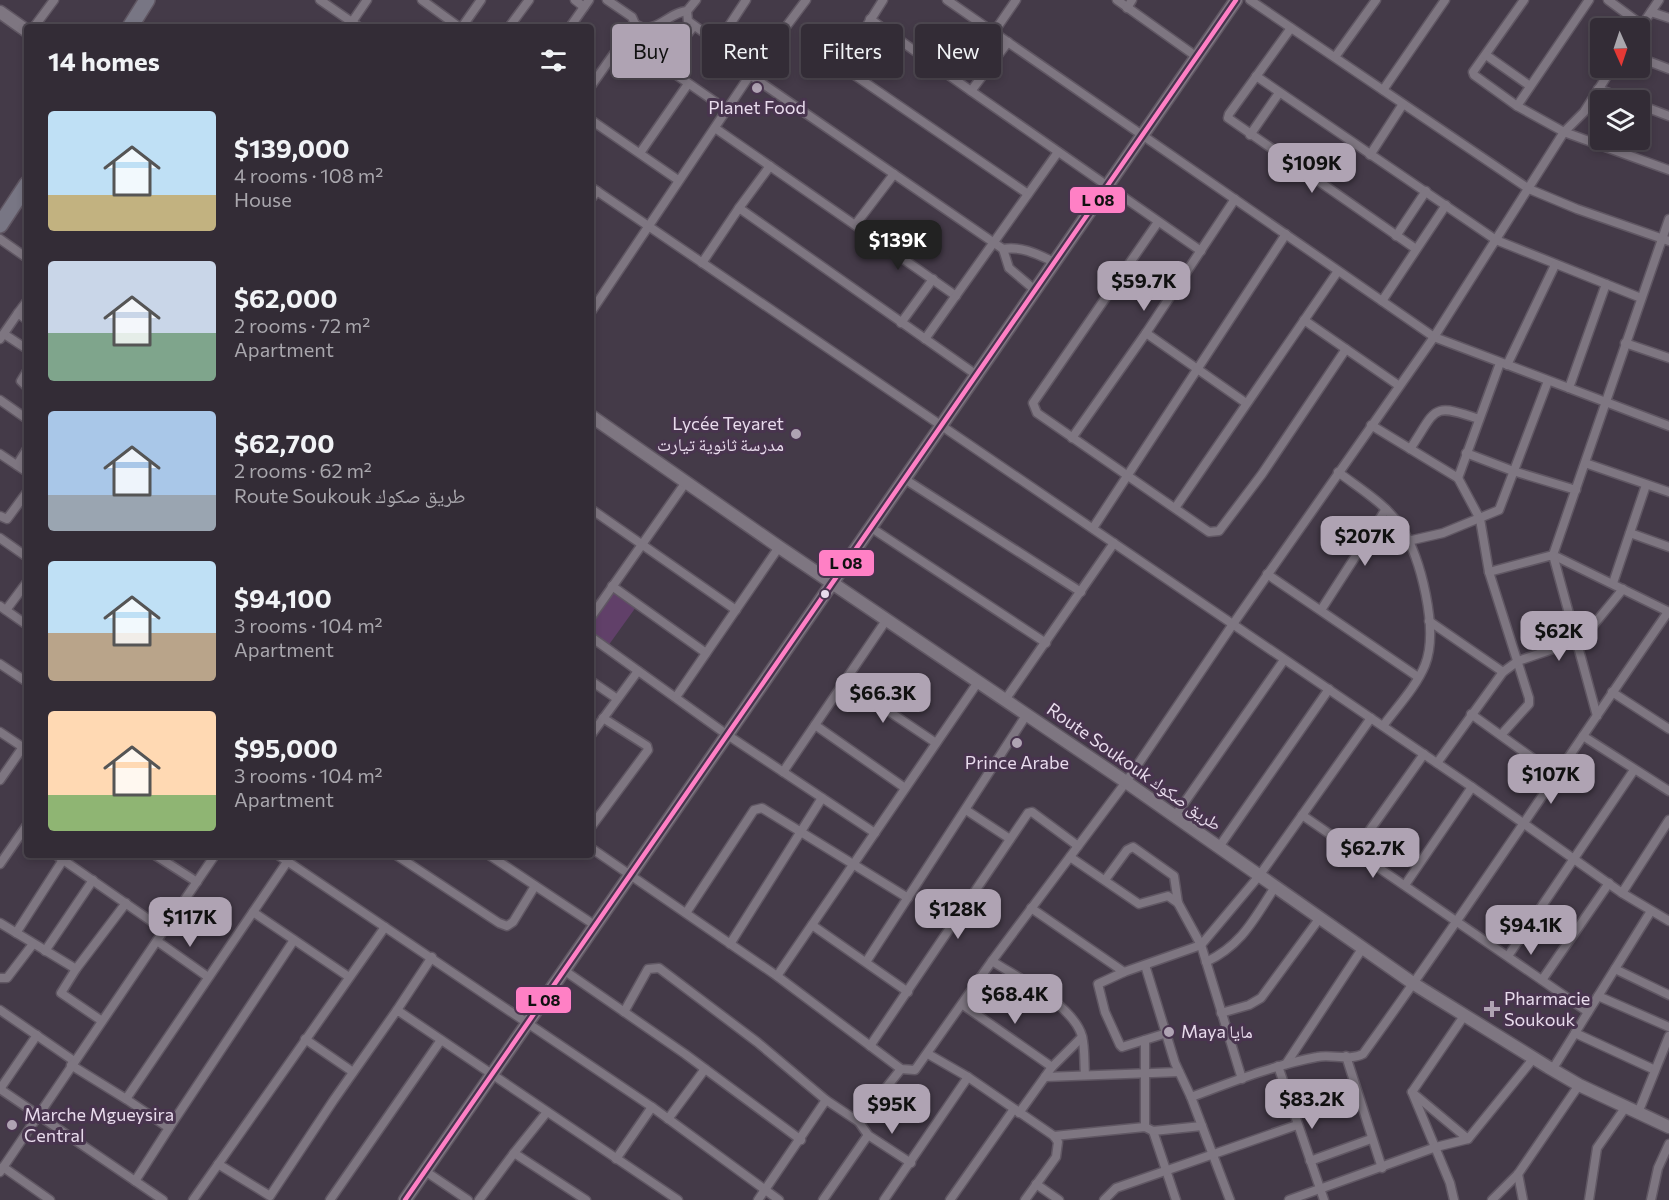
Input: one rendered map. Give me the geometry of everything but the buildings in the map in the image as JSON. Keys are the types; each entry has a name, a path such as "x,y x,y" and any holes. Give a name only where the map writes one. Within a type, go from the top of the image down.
{"highway":[{"path":"132,24 147,0"},
{"path":"0,225 24,189"}],"street":[{"path":"36,24 54,0"},
{"path":"320,0 354,24"},
{"path":"355,24 367,0"},
{"path":"463,24 481,0"},
{"path":"511,24 529,0"},
{"path":"572,24 586,3 575,0"},
{"path":"607,0 634,19 635,24"},
{"path":"694,1 686,16 694,26 708,36 717,38 723,35 746,0"},
{"path":"788,24 806,0"},
{"path":"883,0 847,57 846,66 854,76 1028,194"},
{"path":"947,0 982,24"},
{"path":"1000,24 1016,0"},
{"path":"1117,0 1130,4 1197,57"},
{"path":"405,1200 630,877 903,478 978,376 1054,261 1143,137 1236,0"},
{"path":"1250,0 1529,189 1577,209 1665,240"},
{"path":"1383,90 1444,0"},
{"path":"1524,0 1473,74 1516,106 1564,132 1669,170"},
{"path":"1516,106 1589,0"},
{"path":"1608,0 1630,18"},
{"path":"1647,18 1659,0"},
{"path":"1335,57 1373,1"},
{"path":"427,2 457,24"},
{"path":"658,24 677,13 687,11"},
{"path":"0,12 24,29"},
{"path":"1651,12 1669,18"},
{"path":"870,19 1201,251"},
{"path":"690,31 694,26"},
{"path":"1291,28 1228,118 1416,249"},
{"path":"1001,37 1434,337 1669,426"},
{"path":"971,91 1008,42"},
{"path":"1486,55 1530,86"},
{"path":"594,82 612,56"},
{"path":"1650,62 1669,69"},
{"path":"1256,76 1496,240 1641,298"},
{"path":"680,78 727,110"},
{"path":"594,308 748,78"},
{"path":"754,78 1003,249 1009,268 1035,290"},
{"path":"594,850 777,976 901,1069 915,1070 992,961 1126,782 1267,574 1434,337 1564,132 1584,112 1605,78"},
{"path":"640,153 688,84"},
{"path":"1250,135 1279,93"},
{"path":"1370,155 1403,104"},
{"path":"1650,109 1669,116"},
{"path":"594,122 678,180"},
{"path":"715,128 956,296"},
{"path":"925,339 1058,152"},
{"path":"702,263 770,166"},
{"path":"855,225 894,174"},
{"path":"594,189 1424,754 1622,893 1669,921"},
{"path":"1396,236 1426,192"},
{"path":"1072,438 1146,333 1235,199"},
{"path":"1382,301 1446,205"},
{"path":"739,208 978,376"},
{"path":"1597,716 1553,555 1641,298 1665,240 1669,219"},
{"path":"1158,222 1033,403 1037,413 1209,532 1214,533 1223,528 1346,349"},
{"path":"1093,528 1286,234"},
{"path":"0,239 24,256"},
{"path":"1003,249 1014,247 1029,250 1054,261"},
{"path":"1458,478 1479,419 1503,364 1555,265"},
{"path":"1175,508 1338,271"},
{"path":"901,323 933,279"},
{"path":"1569,388 1606,284"},
{"path":"24,305 2,336 24,347"},
{"path":"18,313 24,318"},
{"path":"1304,320 1398,385"},
{"path":"1146,333 1246,403"},
{"path":"1625,343 1669,358"},
{"path":"1408,541 1443,533 1499,510 1548,381"},
{"path":"0,400 24,417"},
{"path":"1410,449 1439,410 1449,409 1479,419"},
{"name":"Route Soukouk طريق صكوك","path":"594,420 1126,782 1414,984 1552,1070 1625,1108 1669,1127"},
{"path":"1371,425 1458,478 1480,519 1490,572 1529,704 1501,735"},
{"path":"1466,453 1513,471 1576,490"},
{"path":"0,454 24,470"},
{"path":"16,465 24,454"},
{"path":"1585,463 1669,492"},
{"path":"1338,472 1386,509 1400,526 1408,541 1423,590 1429,621 1428,654 1418,677 1383,726"},
{"path":"903,478 1081,592"},
{"path":"594,613 686,482"},
{"path":"1613,583 1646,485"},
{"path":"0,516 7,519 24,496"},
{"path":"1321,610 1386,509"},
{"path":"594,514 643,544 736,610"},
{"path":"870,527 1046,644"},
{"path":"1630,533 1669,547"},
{"path":"0,538 24,555"},
{"path":"1005,700 1114,543"},
{"path":"676,697 779,547"},
{"path":"1191,1097 1282,1065 1320,1056 1363,1054 1458,923 1523,822 1669,612 1553,555 1490,572"},
{"path":"1267,574 1418,677"},
{"path":"24,585 3,608 24,623"},
{"path":"612,586 706,653"},
{"path":"1437,763 1503,672 1518,661 1576,642 1586,635 1623,589"},
{"path":"783,772 887,619"},
{"path":"1429,621 1503,672"},
{"path":"594,639 726,735 875,833"},
{"path":"1175,816 1284,660"},
{"path":"0,664 24,680"},
{"path":"594,731 638,671"},
{"path":"845,682 936,743"},
{"path":"777,976 978,682"},
{"path":"594,683 616,698"},
{"path":"1219,848 1329,689"},
{"path":"1612,692 1668,725"},
{"path":"866,962 1027,714"},
{"path":"1471,714 1556,774"},
{"path":"594,823 648,750 647,746 603,718"},
{"path":"1167,1033 1120,1046 1105,1012 1098,984 1124,972 1201,945 1259,876 1371,718"},
{"path":"815,725 905,788"},
{"path":"0,732 24,748"},
{"path":"1583,736 1634,770 1668,786"},
{"path":"0,780 24,750"},
{"path":"1355,851 1424,754"},
{"path":"1508,956 1634,770"},
{"path":"1405,885 1472,787"},
{"path":"730,944 822,798"},
{"path":"686,913 754,810 762,807 908,897"},
{"path":"966,810 1010,839"},
{"path":"870,1046 1026,816 1032,812 1078,846"},
{"path":"1302,815 1588,1012"},
{"path":"1622,893 1669,820"},
{"path":"0,864 24,832"},
{"path":"1105,880 1127,850 1133,847 1174,876 1178,903 1201,945 1242,1079"},
{"path":"1070,857 1138,904 1168,896 1178,903"},
{"path":"16,933 60,858 164,930"},
{"path":"160,858 196,882"},
{"path":"50,1200 3,1165 39,1116 72,1063 213,858"},
{"path":"282,858 652,1107 779,1200"},
{"path":"401,858 507,926 513,922 535,886"},
{"path":"493,858 596,926"},
{"path":"126,1099 287,862"},
{"path":"45,951 93,880"},
{"path":"1542,980 1609,883"},
{"path":"1206,962 1221,955 1239,940 1275,887"},
{"path":"102,1020 61,993 76,969 126,903"},
{"path":"1031,908 1124,972"},
{"path":"1552,1070 1651,911"},
{"path":"253,912 349,977"},
{"path":"1221,1013 1249,1005 1261,998 1319,919"},
{"path":"0,923 76,969"},
{"path":"812,925 908,992"},
{"path":"193,1200 385,927"},
{"path":"135,1181 294,940"},
{"path":"157,941 208,977"},
{"path":"0,978 8,978 33,944"},
{"path":"1324,1200 1297,1125 1282,1065 1362,949"},
{"path":"218,1164 273,1198 353,1071 432,957"},
{"path":"992,961 1049,998 1078,1026 1082,1037 1085,1074"},
{"path":"1145,965 1179,1072 1191,1097 1230,1200"},
{"path":"624,1012 648,969 659,968 757,1042 825,1100 859,1122 868,1135 911,1162"},
{"path":"1615,969 1669,995"},
{"path":"565,971 705,1069 801,1140"},
{"path":"1598,996 1669,1027"},
{"path":"963,1005 1052,1067"},
{"path":"397,1010 678,1200"},
{"path":"2,1014 37,1035 72,1063 169,1128"},
{"path":"1412,1092 1464,1016"},
{"path":"1575,1033 1655,1070"},
{"path":"37,1035 0,1089 163,1200"},
{"path":"1638,1113 1655,1070 1666,1055 1669,1036"},
{"path":"950,1200 1052,1067 1082,1037"},
{"path":"305,1039 353,1071"},
{"path":"330,1200 441,1040"},
{"path":"1145,1040 1144,1072 1149,1129 1176,1200"},
{"path":"928,1054 968,1077 1054,1136 1058,1142 1056,1157 1025,1200"},
{"path":"1346,1056 1382,1168"},
{"path":"1289,1200 1436,1147 1468,1138 1533,1059"},
{"path":"668,1119 705,1069"},
{"path":"859,1122 901,1069"},
{"path":"1045,1077 1179,1072"},
{"path":"884,1200 968,1077"},
{"path":"1492,1200 1518,1174 1579,1085"},
{"path":"1412,1092 1468,1138"},
{"path":"1412,1092 1436,1147 1454,1200"},
{"path":"758,1200 801,1140 825,1100"},
{"path":"616,1159 652,1107"},
{"path":"1589,1200 1598,1148 1625,1108"},
{"path":"479,1200 547,1112"},
{"path":"1104,1200 1116,1188 1297,1125"},
{"path":"1054,1136 1202,1126"},
{"path":"823,1200 868,1135"},
{"path":"1310,1161 1371,1139"},
{"path":"1651,1200 1658,1168 1669,1144"},
{"path":"514,1153 586,1200"},
{"path":"425,1171 468,1200"},
{"path":"1518,1174 1523,1200"},
{"path":"1036,1184 1059,1200"}],"shaded area":[{"path":"613,591 636,607 608,646 594,636 594,618"}],"transit line":[{"path":"405,1200 1236,0"}],"place":[{"name":"Planet Food","path":"757,88"},
{"name":"Lycée Teyaret مدرسة ثانوية تيارت","path":"796,434"},
{"name":"Prince Arabe","path":"1017,743"},
{"name":"Pharmacie Soukouk","path":"1492,1009"},
{"name":"Maya مايا","path":"1169,1032"},
{"name":"Marche Mgueysira Central","path":"12,1125"}]}
